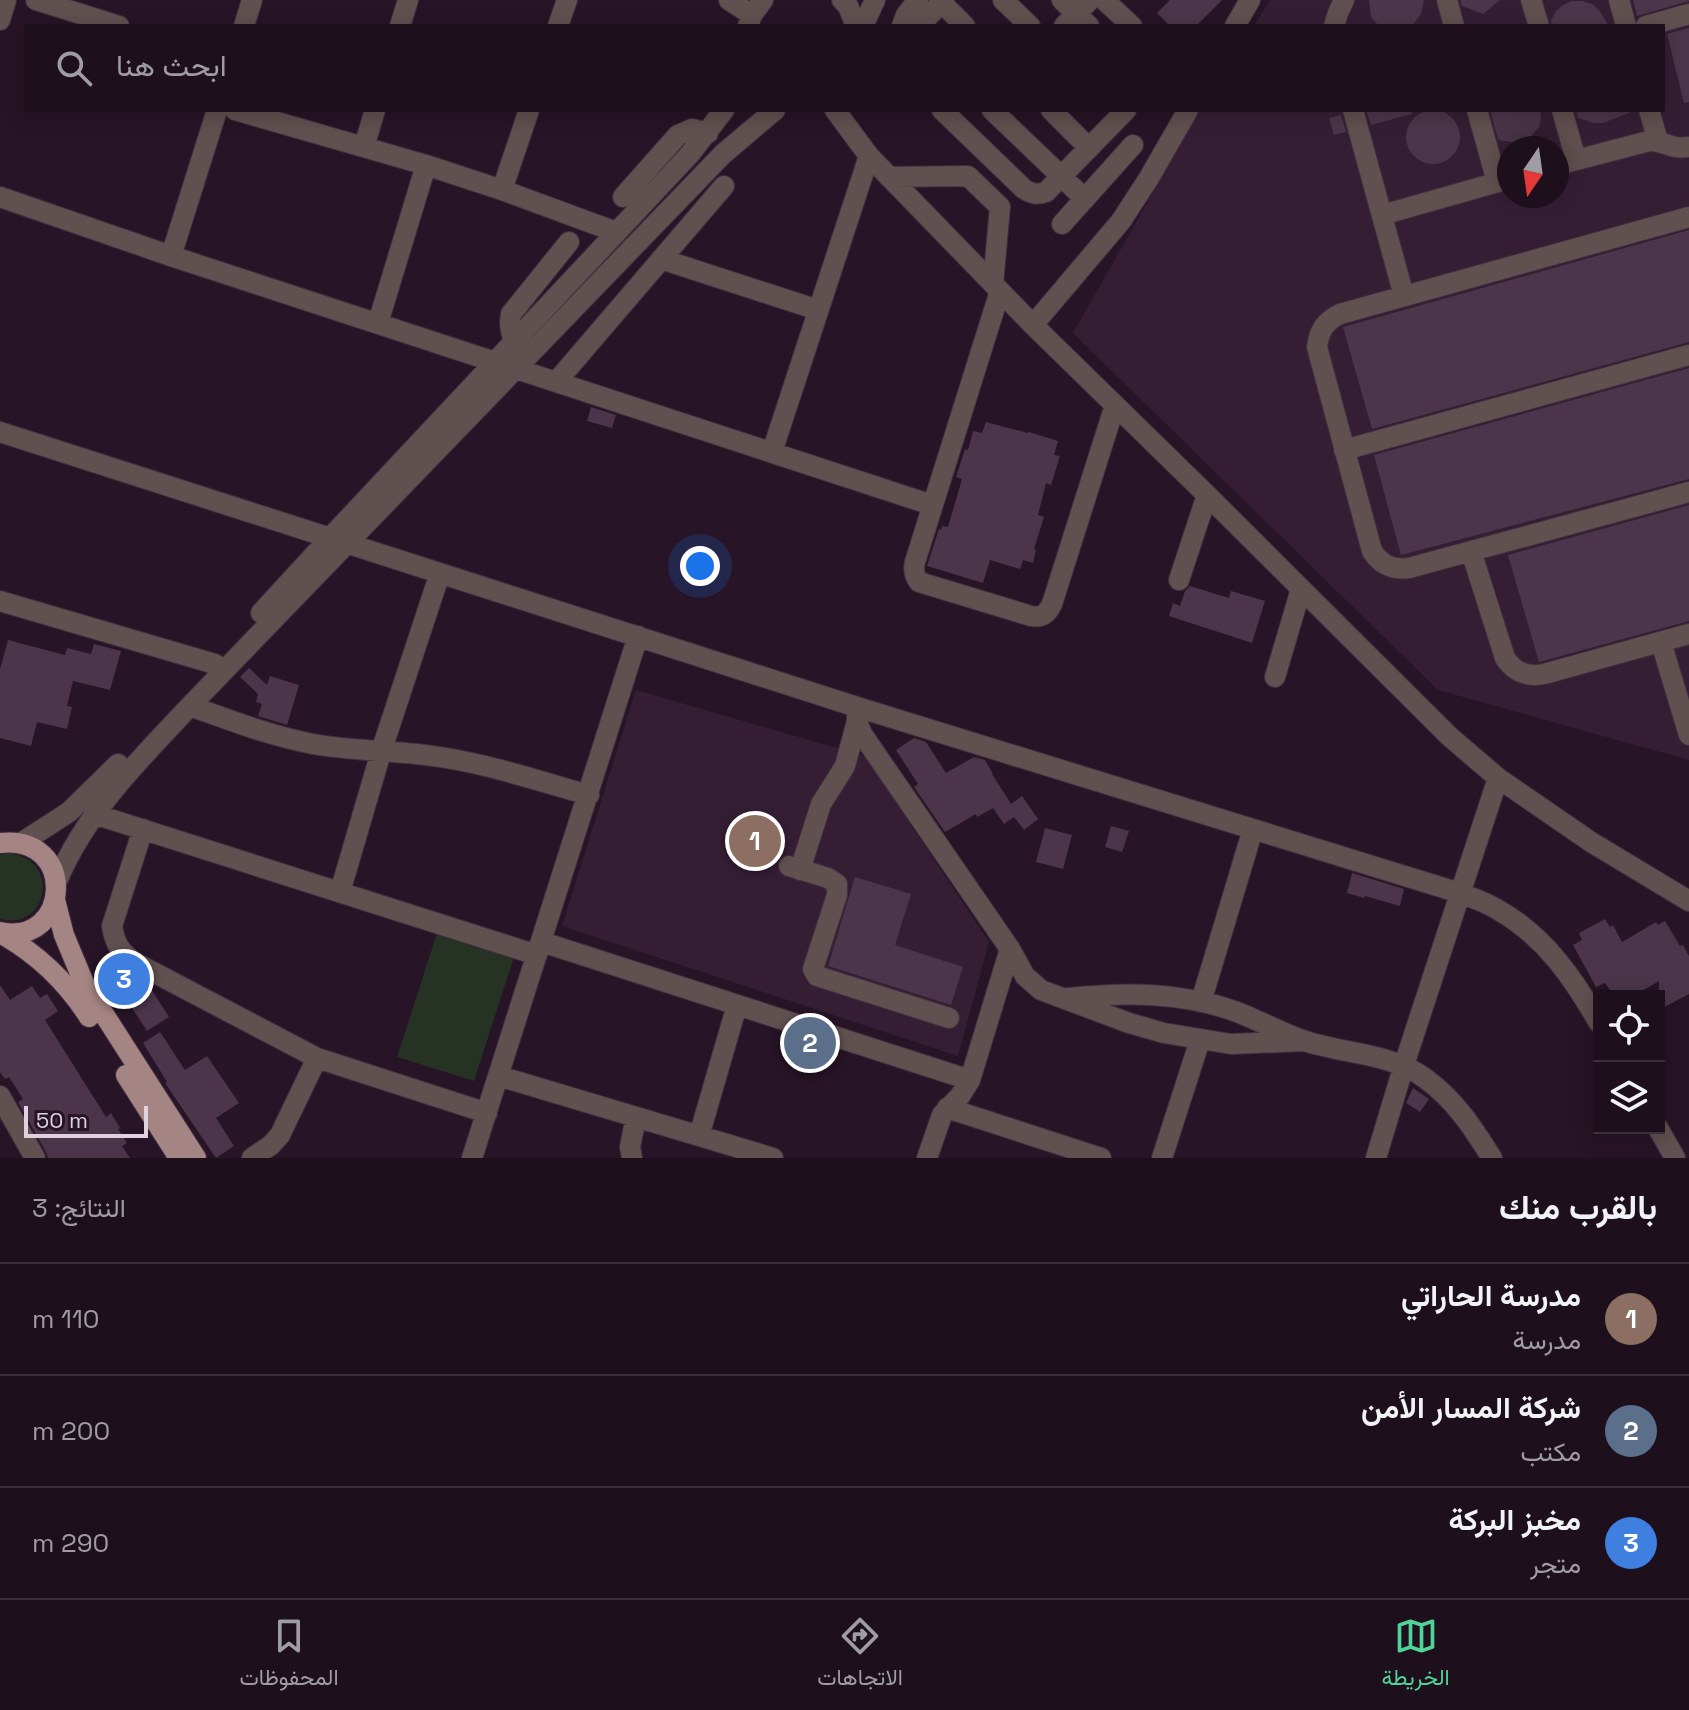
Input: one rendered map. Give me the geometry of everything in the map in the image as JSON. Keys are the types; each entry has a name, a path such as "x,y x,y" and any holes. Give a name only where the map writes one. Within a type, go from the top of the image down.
{"main road":[{"path":"8,840 41,853 54,871 64,935 84,983 196,1158"},
{"path":"0,933 16,934 33,928 47,917 56,891"},
{"path":"0,933 44,962 69,989 179,1158"}],"street":[{"path":"36,0 113,24"},
{"path":"245,24 252,0"},
{"path":"401,24 408,0"},
{"path":"559,24 567,0"},
{"path":"729,0 754,14"},
{"path":"842,0 855,24"},
{"path":"864,24 875,0"},
{"path":"907,24 906,15 918,0"},
{"path":"1003,0 1028,24"},
{"path":"1104,0 1130,24"},
{"path":"1118,0 1144,24"},
{"path":"1335,24 1344,0"},
{"path":"1447,0 1453,24"},
{"path":"1531,0 1538,24"},
{"path":"1619,0 1625,24"},
{"path":"908,24 943,1 963,24"},
{"path":"1236,24 1248,1"},
{"path":"1653,24 1689,14"},
{"path":"171,256 216,112"},
{"path":"242,112 426,165 616,232"},
{"path":"364,147 374,112"},
{"path":"502,190 528,112"},
{"path":"56,891 67,857 116,786 338,541 514,340 708,133 723,112"},
{"path":"8,840 54,823 84,799 338,541 516,367 723,154 773,112"},
{"path":"836,112 869,156 996,288 1449,736 1498,778 1591,842 1689,901"},
{"path":"944,112 1031,193 1039,194 1046,192 1121,112"},
{"path":"964,130 981,112"},
{"path":"994,112 1085,199"},
{"path":"1053,112 1089,148"},
{"path":"1033,325 1121,221 1187,112"},
{"path":"1354,112 1404,296"},
{"path":"1478,112 1497,164"},
{"path":"1562,112 1564,136"},
{"path":"1650,112 1658,141"},
{"path":"623,197 678,135 692,129 708,133"},
{"path":"1569,161 1649,141 1671,147 1689,147"},
{"path":"1062,224 1133,145"},
{"path":"772,452 869,156"},
{"path":"378,323 426,165"},
{"path":"889,177 968,176 1000,207 996,288 913,569 919,582 1031,616 1044,615 1052,604 1115,405"},
{"path":"1382,215 1497,182"},
{"path":"557,381 724,186"},
{"path":"0,197 932,505"},
{"path":"1689,217 1340,314 1328,322 1320,333 1317,347 1372,551 1384,564 1409,568 1689,492"},
{"path":"514,340 510,332 511,314 569,242"},
{"path":"661,259 818,310"},
{"path":"1344,450 1689,355"},
{"path":"0,432 638,636 857,714 1253,829 1460,893 1499,910 1539,940 1572,977 1593,1013"},
{"path":"1179,580 1207,495"},
{"path":"1471,551 1505,658 1521,673 1544,674 1689,634"},
{"path":"340,892 381,752 440,573"},
{"path":"1275,677 1301,589"},
{"path":"0,601 215,664"},
{"path":"472,1158 638,636"},
{"path":"1661,642 1689,735"},
{"path":"190,706 292,739 480,765 589,795"},
{"path":"857,714 845,766 821,804 795,868 833,880 838,889 813,969 817,976 949,1018"},
{"path":"857,714 862,734 1030,981 1041,990 1129,1023 1200,1040 1231,1044 1304,1041"},
{"path":"1376,1158 1498,778"},
{"path":"94,814 340,892 737,1005 970,1080"},
{"path":"143,829 112,926 115,942 123,955 317,1058 487,1113"},
{"path":"1201,1002 1253,829"},
{"path":"927,1158 939,1122 970,1080 1010,949"},
{"path":"1063,999 1133,993 1201,1002 1235,1011 1304,1041 1404,1065 1443,1092 1459,1109 1492,1158"},
{"path":"703,1144 737,1005"},
{"path":"1162,1158 1200,1040"},
{"path":"252,1158 276,1151 317,1058"},
{"path":"499,1076 636,1117 703,1144 773,1158"},
{"path":"0,1096 35,1158"},
{"path":"947,1108 1101,1158"},
{"path":"632,1158 630,1147 636,1117"},
{"path":"1661,1134 1675,1158"}],"shaded area":[{"path":"1270,0 1689,0 1689,760 1438,690 1073,333 1199,112 1665,112 1665,24 1255,24"},
{"path":"636,690 865,756 989,942 958,1056 562,926"}],"green space":[{"path":"9,853 26,858 37,868 42,880 38,906 29,915 16,920 0,919 0,855"},
{"path":"438,930 515,954 474,1081 397,1057"}],"building":[{"path":"1170,0 1222,0 1198,24 1168,24 1157,13"},
{"path":"1369,0 1424,0 1421,14 1414,24 1377,24 1371,17"},
{"path":"1460,0 1500,0 1483,14 1462,6"},
{"path":"1633,0 1689,0 1689,1 1637,16"},
{"path":"1572,1 1592,4 1608,24 1552,24 1556,11"},
{"path":"1689,28 1689,102 1684,103 1667,34"},
{"path":"1367,112 1412,112 1412,114 1371,125"},
{"path":"1423,112 1443,112 1458,127 1458,147 1443,162 1423,162 1408,147 1408,127"},
{"path":"1491,112 1540,112 1539,127 1531,136 1497,136"},
{"path":"1576,112 1631,112 1603,123 1578,118"},
{"path":"1341,115 1346,132 1334,135 1329,118"},
{"path":"1689,230 1689,342 1372,429 1343,327"},
{"path":"1689,368 1689,479 1401,555 1374,455"},
{"path":"591,407 616,415 612,428 587,421"},
{"path":"986,422 1058,441 1054,455 1060,456 1051,485 1046,483 1038,515 1044,517 1033,563 1023,560 1020,569 990,560 983,583 927,566 939,529 948,527 962,479 956,477 965,449 968,450 973,431 982,433"},
{"path":"1689,505 1689,621 1539,662 1508,555"},
{"path":"1190,586 1229,598 1231,591 1265,601 1252,643 1169,616 1173,603 1180,606"},
{"path":"8,640 65,655 67,648 91,654 94,644 121,651 110,690 73,681 67,706 72,707 67,729 37,722 31,746 0,738 0,669"},
{"path":"249,668 267,685 270,676 299,685 287,725 258,716 262,704 256,702 258,694 240,677"},
{"path":"914,738 926,742 946,773 974,757 985,760 1011,804 1022,796 1038,819 1024,830 1014,817 1004,824 993,808 945,832 914,787 918,784 896,750"},
{"path":"1111,826 1129,831 1122,852 1105,847"},
{"path":"1045,828 1072,835 1063,869 1036,862"},
{"path":"1352,873 1404,889 1400,906 1347,893"},
{"path":"855,877 911,894 895,945 963,967 951,1005 828,966"},
{"path":"1605,919 1610,927 1613,925 1622,942 1656,922 1658,925 1665,921 1689,956 1689,994 1665,1007 1665,990 1659,990 1659,981 1643,990 1610,990 1605,983 1596,987 1573,945 1582,940 1579,933"},
{"path":"128,974 148,984 169,1017 147,1031 115,982"},
{"path":"0,985 10,1000 32,986 40,998 47,994 58,1011 45,1020 106,1117 111,1113 127,1143 122,1146 130,1158 48,1158 18,1102 23,1099 9,1077 5,1079 0,1072"},
{"path":"160,1032 185,1070 207,1056 239,1103 216,1118 234,1146 216,1158 165,1083 143,1043"},
{"path":"1413,1088 1429,1099 1420,1112 1406,1103"}],"place":[{"name":"مدرسة الحاراتي","path":"755,841"},
{"name":"مخبز البركة","path":"124,979"},
{"name":"شركة المسار الأمن","path":"810,1043"}]}
